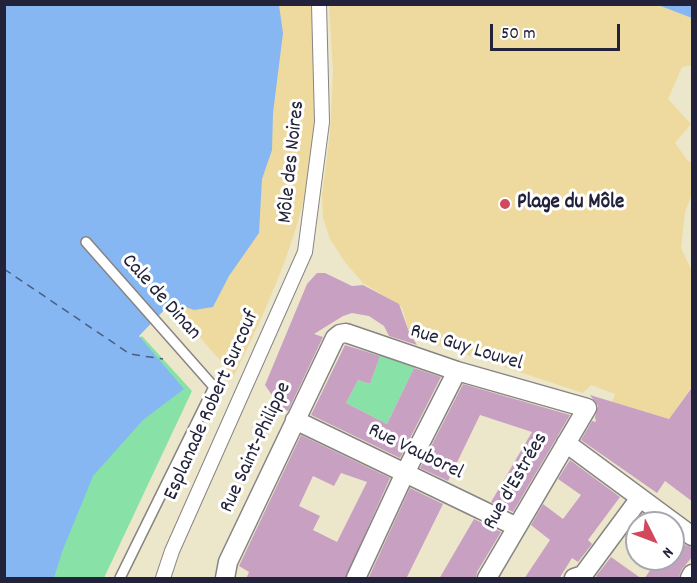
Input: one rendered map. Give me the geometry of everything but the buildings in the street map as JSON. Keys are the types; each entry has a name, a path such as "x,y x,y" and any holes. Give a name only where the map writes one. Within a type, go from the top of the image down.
{"street":[{"name":"Môle des Noires","path":"305,252 322,122 319,4"},
{"name":"Esplanade Robert Surcouf","path":"163,579 172,551 305,252"},
{"name":"Rue Guy Louvel","path":"335,338 346,333 456,371 587,408"},
{"name":"Rue Saint-Philippe","path":"225,579 228,562 335,338"},
{"path":"356,579 456,371"},
{"name":"Rue d'Estrées","path":"487,579 587,408"},
{"name":"Rue Vauborel","path":"295,420 517,527"},
{"path":"566,442 693,536"},
{"path":"574,579 583,575 640,498"},
{"path":"690,579 693,574"}],"lane":[{"name":"Cale de Dinan","path":"86,242 214,387 120,579"}],"green space":[{"path":"142,336 192,391 104,578 5,578 4,531 115,354"},
{"path":"380,355 415,366 387,424 346,403 358,380 370,384"}],"sand":[{"path":"4,5 312,5 316,64 316,124 313,157 298,222 287,254 234,376 103,228"},
{"name":"Plage du Môle","path":"329,5 692,5 692,65 682,67 668,99 691,124 675,143 688,161 692,162 692,194 685,212 681,248 692,271 692,386 669,419 612,402 615,394 591,385 583,393 412,337 402,307 363,283 344,261 330,239 323,218 322,195 330,134 333,71"}],"water":[{"path":"4,5 279,5 283,33 273,113 272,150 262,179 259,233 229,276 213,307 194,310 172,302 139,336 184,389 143,420 93,476 62,552 54,578 5,578"},
{"path":"658,5 692,5 692,18"}],"ferry route":[{"path":"4,269 130,354 163,359"}],"place":[{"name":"Plage du Môle","path":"505,204"}]}
